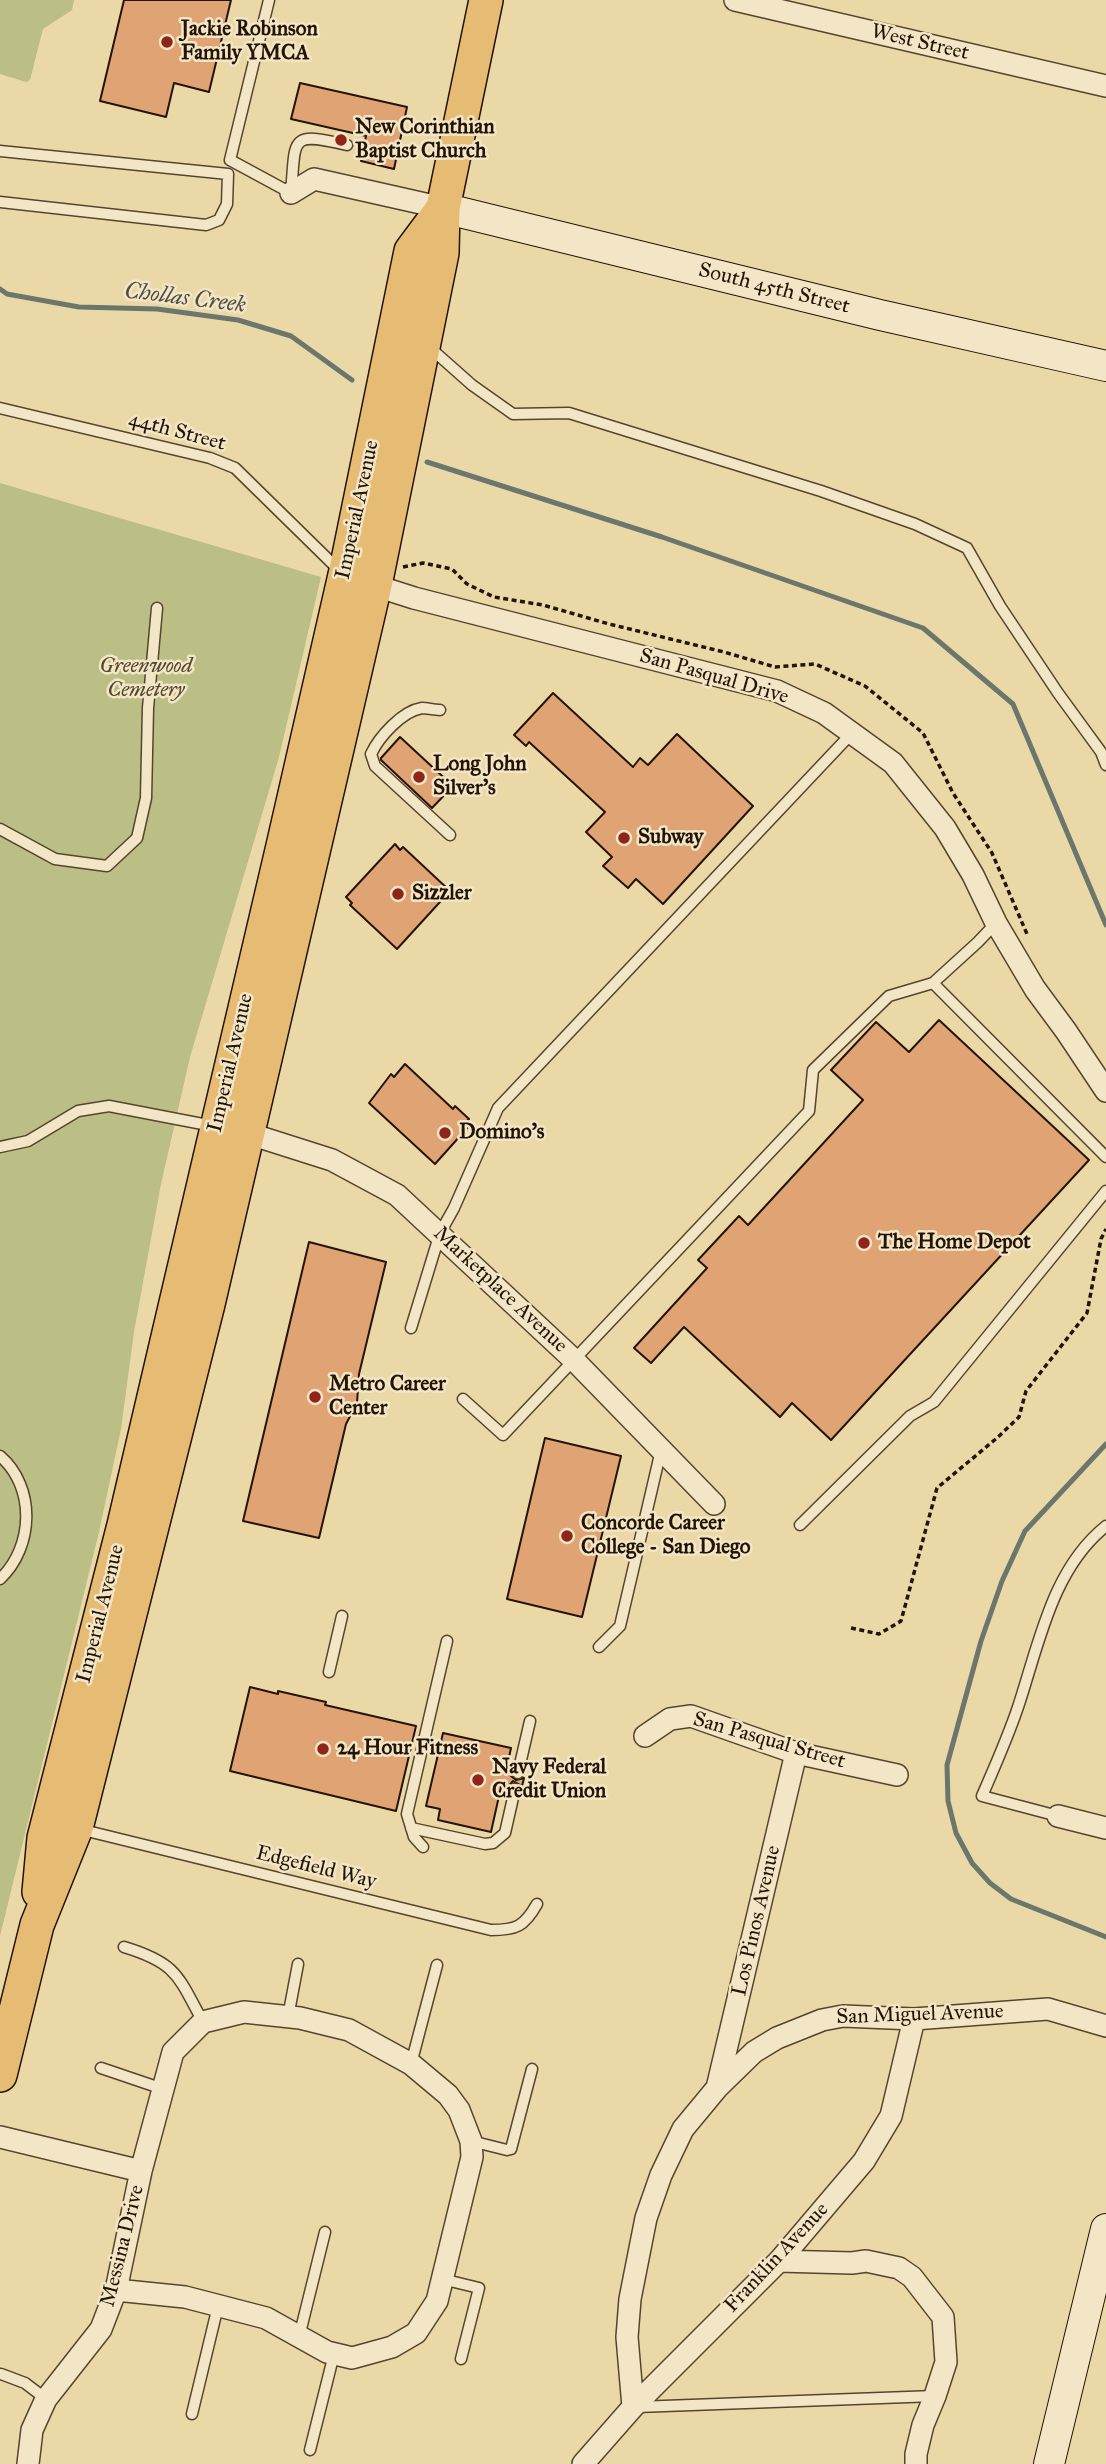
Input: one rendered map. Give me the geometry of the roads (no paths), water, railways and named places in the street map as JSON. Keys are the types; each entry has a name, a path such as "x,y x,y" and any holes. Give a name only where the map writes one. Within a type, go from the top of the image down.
{"main road":[{"name":"Imperial Avenue","path":"37,1925 44,1838 124,1525 231,1130 360,580 424,342 442,248 443,208 486,0"},
{"name":"Imperial Avenue","path":"360,580 411,251 443,208"},
{"name":"Imperial Avenue","path":"0,2075 37,1925 76,1828 208,1304 231,1130"},
{"path":"76,1828 68,1824 65,1817 86,1718 82,1689"}],"street":[{"name":"West Street","path":"735,0 1106,86"},
{"path":"290,193 314,179 443,208"},
{"name":"South 45th Street","path":"443,208 880,315 1106,366"},
{"name":"San Pasqual Drive","path":"360,580 414,598 777,691 824,713 893,763 945,828 1035,989 1106,1091"},
{"name":"Marketplace Avenue","path":"231,1130 332,1160 397,1195 574,1360 714,1504"},
{"name":"San Pasqual Street","path":"645,1736 670,1719 691,1716 796,1753 897,1775"},
{"name":"Los Pinos Avenue","path":"717,2088 796,1753"},
{"path":"1058,1816 1106,1828"},
{"name":"San Miguel Avenue","path":"633,2407 628,2324 630,2299 646,2218 661,2175 683,2129 717,2088 754,2052 777,2038 822,2020 844,2016 914,2018 1048,2009 1106,2026"},
{"path":"116,2290 185,2297 266,2318 327,2353 352,2358 393,2347 416,2333 437,2301 472,2157 471,2141 459,2110 448,2095 411,2064 349,2030 288,2017 244,2012 203,2022"},
{"name":"Franklin Avenue","path":"583,2464 633,2407 779,2260 864,2161 891,2116 914,2018"},
{"name":"Messina Drive","path":"29,2464 32,2430 46,2399 101,2329 116,2290 141,2171 173,2052 203,2022"},
{"path":"0,2137 141,2171"},
{"path":"1049,2464 1106,2230"},
{"path":"779,2260 852,2263 866,2261 899,2268 912,2277 943,2317 946,2362 923,2425 916,2464"}],"lane":[{"path":"0,202 206,225 219,220 227,205 230,160 269,0"},
{"path":"230,160 290,193 295,148 299,141 306,137 347,145"},
{"path":"0,151 228,174"},
{"path":"424,342 472,385 513,414 569,413 833,495 915,524 967,548 1000,606 1101,752 1106,765"},
{"name":"44th Street","path":"0,408 210,458 235,468 360,580"},
{"path":"0,829 55,859 107,866 137,838 146,798 148,708 157,608"},
{"path":"440,710 422,708 407,715 377,742 371,754 375,766 450,835"},
{"path":"411,1328 440,1233 454,1208 498,1108 852,733"},
{"path":"463,1399 503,1435 809,1111 813,1070 889,996 933,983 996,923"},
{"path":"933,983 1106,1157"},
{"path":"0,1147 28,1140 78,1111 109,1106 231,1130"},
{"path":"800,1525 910,1416 934,1402 1106,1192"},
{"path":"599,1647 620,1626 661,1450"},
{"path":"0,1456 9,1464 18,1479 24,1492 27,1513 20,1547 13,1563 0,1579"},
{"path":"1058,1816 982,1796 1017,1709 1051,1604 1071,1566 1095,1535 1106,1527"},
{"path":"329,1672 342,1616"},
{"path":"423,1847 414,1837 407,1814 447,1641"},
{"path":"518,1773 530,1721"},
{"path":"411,1828 485,1844 493,1843 505,1833 514,1789"},
{"name":"Edgefield Way","path":"76,1828 491,1930 513,1930 528,1920 537,1904"},
{"path":"124,1947 151,1955 167,1965 178,1977 203,2022"},
{"path":"288,2017 298,1964"},
{"path":"411,2064 437,1965"},
{"path":"101,2068 163,2089"},
{"path":"471,2141 511,2149 532,2069"},
{"path":"299,2337 325,2232"},
{"path":"442,2279 479,2288 461,2358"},
{"path":"192,2414 218,2306"},
{"path":"310,2450 334,2354"},
{"path":"1,2374 26,2383 46,2399"},
{"path":"633,2407 935,2396"}],"waterway":[{"name":"Chollas Creek","path":"0,289 7,294 79,307 157,309 238,320 291,336 352,380"},
{"path":"427,462 662,537 923,628 1013,704 1106,925"},
{"path":"1106,1444 1025,1531 1002,1581 981,1641 947,1765 948,1801 956,1833 972,1863 990,1883 1011,1899 1106,1937"}],"place":[{"name":"Jackie Robinson Family YMCA","path":"167,42"},
{"name":"New Corinthian Baptist Church","path":"341,140"},
{"name":"Long John Silver's","path":"419,777"},
{"name":"Subway","path":"624,838"},
{"name":"Sizzler","path":"398,894"},
{"name":"Domino's","path":"445,1133"},
{"name":"The Home Depot","path":"864,1243"},
{"name":"Metro Career Center","path":"315,1397"},
{"name":"Concorde Career College - San Diego","path":"567,1536"},
{"name":"24 Hour Fitness","path":"323,1749"},
{"name":"Navy Federal Credit Union","path":"478,1780"}],"park label":[{"name":"Greenwood Cemetery","path":"146,679"}]}
